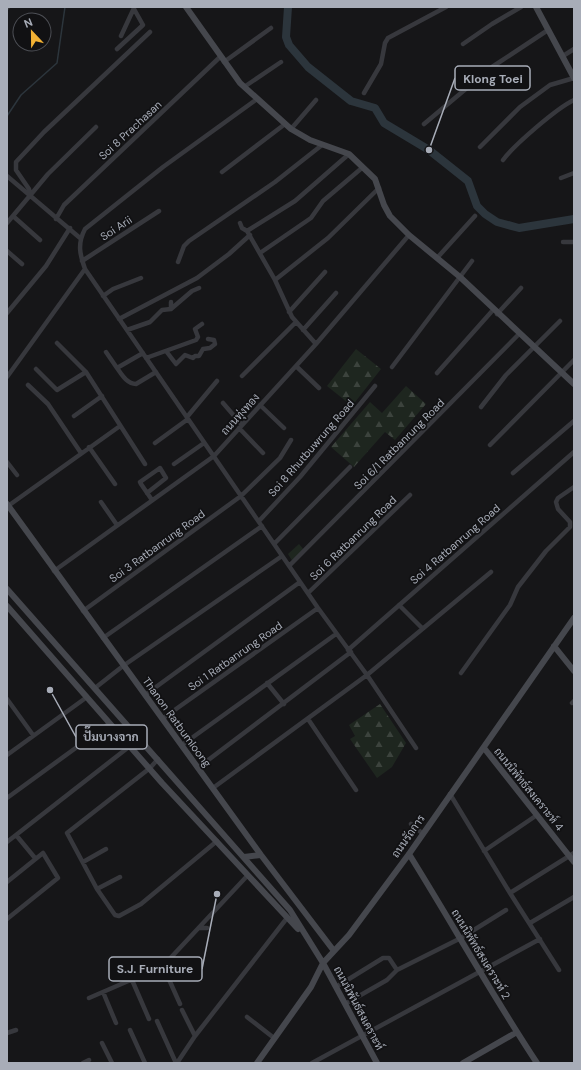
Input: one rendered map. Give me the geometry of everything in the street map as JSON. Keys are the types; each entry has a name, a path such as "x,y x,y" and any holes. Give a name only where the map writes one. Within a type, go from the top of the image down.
{"street":[{"path":"186,7 222,60 244,87 285,124 310,140 349,154 364,167 375,179 384,205 390,216 460,277 495,312 534,346 560,374 574,384"},
{"path":"364,93 381,64 385,43 388,38 446,7"},
{"path":"463,44 492,24 521,7"},
{"path":"480,147 520,107 550,85 574,78 536,7"},
{"path":"121,36 134,8"},
{"path":"117,49 143,25 134,8"},
{"name":"Soi 8 Prachasan","path":"56,219 64,204 222,60 271,28"},
{"path":"424,124 492,67 548,30"},
{"path":"30,194 29,189 16,170 16,162 44,132 150,32"},
{"path":"563,56 574,49"},
{"path":"244,87 281,62"},
{"path":"257,99 163,167 85,230 80,238 79,253 85,269 103,296 336,634 368,675 416,748"},
{"path":"291,128 316,100"},
{"path":"503,160 510,151 562,107 574,100"},
{"path":"222,172 285,124"},
{"path":"7,223 30,194 96,127"},
{"path":"178,262 184,246 189,241 275,182 322,145"},
{"path":"119,319 197,278 229,254 248,233 295,201 349,154"},
{"path":"260,253 311,218 323,201 364,167"},
{"path":"561,178 574,173"},
{"path":"7,176 80,238"},
{"path":"275,280 328,238 379,188"},
{"name":"Soi Arii","path":"82,261 159,211"},
{"path":"13,216 40,240"},
{"path":"437,258 475,216"},
{"path":"240,223 242,228 248,233 275,280 289,312 316,344"},
{"path":"7,313 46,266 70,228"},
{"name":"ถนนทุ่งทอง","path":"54,571 214,456 316,344 410,235"},
{"path":"563,242 574,242"},
{"path":"7,252 22,264"},
{"path":"392,367 472,261"},
{"path":"7,376 85,269"},
{"path":"289,312 325,272"},
{"path":"103,296 113,289 141,278"},
{"path":"127,330 150,322 162,310 170,309 192,291 200,288"},
{"path":"438,373 495,312 521,288"},
{"path":"303,330 336,293"},
{"path":"170,302 170,309"},
{"path":"481,407 506,375 560,321"},
{"path":"242,376 296,322"},
{"path":"146,358 196,340 198,336 195,329 202,324"},
{"name":"Soi 6/1 Ratbanrung Road","path":"289,566 519,334"},
{"path":"166,351 176,364 185,355 193,358 195,356 199,356 203,349 210,348 215,344 214,340 208,339"},
{"path":"57,343 86,372 145,464"},
{"path":"106,352 117,368 132,384 136,384 156,372"},
{"path":"117,368 143,353"},
{"path":"490,445 574,360"},
{"path":"296,366 319,388"},
{"path":"36,369 57,390 86,372"},
{"path":"156,443 187,418 217,381"},
{"path":"28,385 48,404 81,453"},
{"name":"Soi 8 Rhutbuwrung Road","path":"259,521 300,477 375,386"},
{"path":"74,416 102,396"},
{"path":"223,403 240,427 263,452"},
{"path":"260,405 284,428"},
{"path":"513,473 574,421"},
{"path":"8,505 120,426"},
{"name":"Soi 3 Ratbanrung Road","path":"83,611 241,496 280,458 292,440"},
{"path":"174,464 204,442"},
{"path":"89,447 115,484"},
{"name":"Soi 4 Ratbanrung Road","path":"198,767 284,704 350,651 399,605 574,452"},
{"path":"7,462 17,475"},
{"path":"274,544 350,467"},
{"path":"147,493 166,478 160,468 141,481 147,493 152,500"},
{"path":"461,673 510,605 518,587 546,551 570,526 570,522 557,507 556,502 558,498 574,487"},
{"name":"Soi 6 Ratbanrung Road","path":"308,593 410,495"},
{"path":"101,502 117,525"},
{"name":"Thanon Ratbumloong","path":"8,505 144,695 182,744 260,855 334,951"},
{"path":"103,638 262,526"},
{"path":"95,688 123,666 282,556"},
{"path":"213,788 368,675 422,628 491,572"},
{"path":"144,695 300,582"},
{"path":"7,589 284,902 303,933"},
{"path":"399,605 422,628"},
{"path":"7,606 130,746 287,918 303,933"},
{"name":"Soi 1 Ratbanrung Road","path":"162,719 318,608"},
{"name":"ถนนรัถการ","path":"257,1063 311,987 323,963 349,935 408,854 574,618"},
{"path":"182,744 336,634"},
{"path":"554,646 574,671"},
{"path":"267,683 284,704"},
{"path":"7,754 87,696"},
{"path":"7,699 33,736"},
{"path":"308,719 356,790"},
{"path":"7,798 110,723"},
{"path":"7,842 130,746"},
{"name":"ถนนนิพัทธ์สงเคราะห์ 4","path":"484,748 537,815 572,854 574,862"},
{"path":"158,759 150,768 67,833 97,889 115,915 119,916 141,904 217,841"},
{"path":"450,794 559,970"},
{"path":"484,851 537,815"},
{"path":"411,824 422,833"},
{"path":"16,836 35,858"},
{"path":"83,862 106,849"},
{"path":"7,882 43,853 58,878 7,920"},
{"name":"ถนนนิพัทธ์สงเคราะห์ 2","path":"408,854 461,938 479,973 537,1063"},
{"path":"510,893 572,854"},
{"path":"244,857 260,855"},
{"path":"89,998 163,966 248,875"},
{"path":"97,889 120,878"},
{"path":"284,902 287,889"},
{"path":"530,924 574,897"},
{"path":"345,1004 387,980 397,970 461,938 506,910"},
{"path":"177,1063 195,1036 287,918"},
{"path":"199,928 207,928"},
{"name":"ถนนนิพันธ์สงเคราะห์","path":"303,933 323,963 377,1063"},
{"path":"312,1063 540,939"},
{"path":"336,987 383,958 389,958 397,970"},
{"path":"163,966 180,1004"},
{"path":"132,980 149,1018"},
{"path":"103,992 116,1023"},
{"path":"182,1010 195,1036"},
{"path":"247,1017 274,1038"},
{"path":"157,1021 177,1063"},
{"path":"7,1033 16,1030"},
{"path":"130,1030 145,1063"},
{"path":"463,1063 517,1032"},
{"path":"102,1043 112,1063"},
{"path":"83,1063 89,1060"}],"green space":[{"path":"356,349 381,369 352,406 327,386"},
{"path":"406,386 426,404 395,440 385,432 354,467 331,447 370,402 382,413"},
{"path":"299,544 304,550 293,562 288,554"},
{"path":"380,704 406,743 392,767 377,778 350,739 355,736 349,725"}],"waterway":[{"path":"7,116 21,95 57,63 65,7"},
{"path":"288,7 286,37 289,45 308,67 351,101 375,108 384,123 429,150 468,181 477,206 485,214 497,222 519,228 574,219"}],"place":[{"name":"Klong Toei","path":"429,150"},
{"name":"ปั๊มบางจาก","path":"50,690"},
{"name":"S.J. Furniture","path":"217,894"}]}
